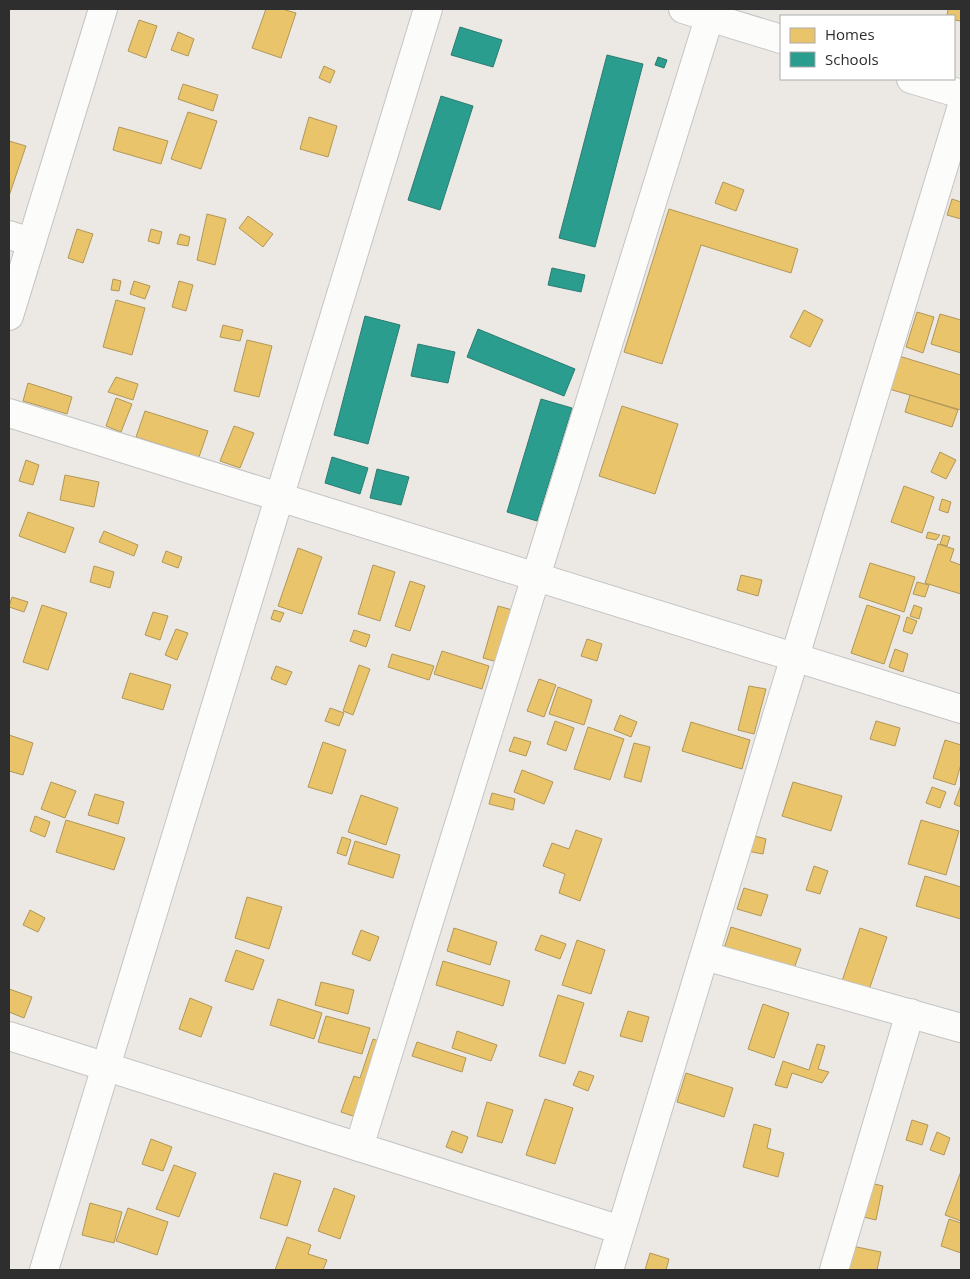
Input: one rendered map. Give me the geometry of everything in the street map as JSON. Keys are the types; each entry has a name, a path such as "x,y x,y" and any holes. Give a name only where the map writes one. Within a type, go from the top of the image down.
{"street":[{"path":"9,316 20,239 103,9"},
{"path":"44,1270 428,9"},
{"path":"683,9 711,13 780,39"},
{"path":"359,1146 711,13"},
{"path":"914,80 961,94"},
{"path":"609,1270 961,109"},
{"path":"9,413 961,709"},
{"path":"704,956 961,1028"},
{"path":"834,1270 910,1013"},
{"path":"9,1036 622,1230"}],"building: Homes":[{"path":"266,9 282,9 296,13 281,58 252,48"},
{"path":"948,9 961,9 961,21 955,20 955,15 947,15"},
{"path":"139,20 157,26 146,58 128,51"},
{"path":"178,32 194,39 188,56 171,50"},
{"path":"324,66 335,71 330,83 319,78"},
{"path":"183,84 218,95 213,111 178,99"},
{"path":"188,112 217,121 201,169 171,159"},
{"path":"309,117 337,126 328,157 300,149"},
{"path":"119,127 168,141 161,164 113,150"},
{"path":"9,141 26,146 9,196"},
{"path":"723,182 744,190 736,211 715,203"},
{"path":"952,199 961,202 961,219 947,215"},
{"path":"669,209 798,249 791,273 701,245 662,364 624,352"},
{"path":"207,214 226,219 215,265 197,260"},
{"path":"248,216 273,234 263,247 239,228"},
{"path":"77,229 93,234 83,263 68,258"},
{"path":"151,229 162,232 159,244 148,241"},
{"path":"180,234 190,237 188,246 177,244"},
{"path":"113,279 121,281 119,291 111,290"},
{"path":"134,281 150,286 145,299 130,294"},
{"path":"179,281 193,285 186,311 172,307"},
{"path":"116,300 145,308 132,355 103,347"},
{"path":"804,310 823,320 810,347 790,337"},
{"path":"917,312 934,317 923,353 906,347"},
{"path":"940,314 961,320 961,353 931,344"},
{"path":"223,325 243,330 240,341 220,337"},
{"path":"247,340 272,346 259,397 234,391"},
{"path":"899,356 961,375 961,410 889,389"},
{"path":"116,377 138,384 133,400 108,392"},
{"path":"28,383 72,397 67,414 23,401"},
{"path":"910,395 958,410 952,427 905,412"},
{"path":"116,398 132,404 121,432 106,426"},
{"path":"622,406 678,424 655,494 599,476"},
{"path":"145,411 208,431 199,457 136,437"},
{"path":"234,426 254,433 240,468 220,461"},
{"path":"940,452 956,460 946,479 931,472"},
{"path":"26,460 39,465 33,485 19,481"},
{"path":"65,475 99,482 94,507 60,500"},
{"path":"904,486 934,497 922,533 891,522"},
{"path":"942,499 951,502 948,513 939,510"},
{"path":"28,512 74,528 65,553 19,536"},
{"path":"104,531 138,545 134,556 99,542"},
{"path":"928,532 940,535 936,540 926,538"},
{"path":"943,535 950,537 947,546 940,544"},
{"path":"938,544 954,549 950,561 961,565 961,594 925,583"},
{"path":"298,548 322,557 302,614 278,606"},
{"path":"166,551 182,557 178,568 162,562"},
{"path":"870,563 915,577 904,612 859,597"},
{"path":"373,565 395,572 380,621 358,614"},
{"path":"94,566 114,572 110,588 90,582"},
{"path":"741,575 762,580 758,596 737,590"},
{"path":"410,581 425,586 410,631 395,626"},
{"path":"917,582 929,585 925,597 913,594"},
{"path":"12,597 28,602 24,612 9,607"},
{"path":"42,605 67,613 48,670 23,662"},
{"path":"867,605 900,616 884,664 851,653"},
{"path":"914,605 922,608 919,619 910,616"},
{"path":"498,606 516,611 501,663 483,658"},
{"path":"274,610 284,613 280,622 271,619"},
{"path":"153,612 168,616 160,640 145,635"},
{"path":"907,617 917,621 912,634 903,631"},
{"path":"176,629 188,633 177,660 165,655"},
{"path":"354,630 370,635 366,647 350,641"},
{"path":"587,639 602,644 597,661 581,656"},
{"path":"895,649 908,654 903,672 889,667"},
{"path":"442,651 489,666 482,689 434,674"},
{"path":"392,654 434,666 429,680 388,667"},
{"path":"359,665 370,669 353,715 343,711"},
{"path":"276,666 292,672 286,685 271,679"},
{"path":"130,673 171,685 163,710 122,698"},
{"path":"539,679 556,685 544,717 527,711"},
{"path":"749,686 766,689 754,734 738,730"},
{"path":"558,687 592,700 584,725 549,714"},
{"path":"330,708 344,713 339,726 325,721"},
{"path":"620,715 637,722 631,737 614,730"},
{"path":"555,721 574,728 566,751 547,744"},
{"path":"876,721 900,728 895,746 870,739"},
{"path":"691,722 750,740 742,769 682,751"},
{"path":"588,727 624,739 610,780 574,769"},
{"path":"9,735 33,743 23,775 9,771"},
{"path":"514,737 531,742 526,756 509,751"},
{"path":"945,740 961,745 961,764 955,785 933,778"},
{"path":"323,742 346,750 332,794 308,787"},
{"path":"634,743 650,747 641,782 624,777"},
{"path":"522,770 553,782 544,804 514,792"},
{"path":"51,782 76,791 65,818 41,809"},
{"path":"793,782 842,796 831,831 782,816"},
{"path":"961,785 961,807 954,804"},
{"path":"932,787 946,792 940,808 926,803"},
{"path":"492,793 515,799 513,810 489,804"},
{"path":"95,794 124,802 118,824 88,815"},
{"path":"361,795 398,808 386,845 348,832"},
{"path":"35,816 50,822 45,837 30,831"},
{"path":"66,820 125,838 114,870 56,852"},
{"path":"921,820 959,831 946,875 908,864"},
{"path":"576,830 602,839 580,901 559,893 565,874 543,866 552,843 569,849"},
{"path":"755,836 766,839 763,854 747,851"},
{"path":"342,837 351,840 346,856 337,853"},
{"path":"355,841 400,855 393,878 348,864"},
{"path":"814,866 828,871 820,894 806,890"},
{"path":"925,876 961,887 961,919 916,906"},
{"path":"744,888 768,895 761,916 737,909"},
{"path":"247,897 282,907 269,949 235,938"},
{"path":"30,910 45,918 38,932 23,925"},
{"path":"731,927 801,949 791,977 722,955"},
{"path":"454,928 497,942 490,965 447,951"},
{"path":"860,928 887,937 869,990 842,981"},
{"path":"361,930 379,937 370,961 352,954"},
{"path":"541,935 566,944 560,959 535,950"},
{"path":"577,940 605,950 591,994 562,985"},
{"path":"236,950 264,960 253,990 225,981"},
{"path":"443,961 510,981 503,1006 436,985"},
{"path":"321,982 354,990 348,1014 315,1005"},
{"path":"9,989 32,997 24,1018 9,1012"},
{"path":"558,995 584,1003 565,1064 539,1056"},
{"path":"190,998 212,1007 201,1037 179,1029"},
{"path":"278,999 322,1013 314,1039 270,1025"},
{"path":"763,1004 789,1013 774,1058 748,1049"},
{"path":"628,1011 649,1017 642,1042 620,1036"},
{"path":"326,1016 370,1028 362,1054 318,1042"},
{"path":"457,1031 497,1045 491,1061 452,1048"},
{"path":"373,1039 385,1043 359,1118 341,1112 354,1076 360,1078"},
{"path":"417,1042 466,1058 462,1072 412,1056"},
{"path":"817,1044 825,1046 818,1069 829,1072 822,1083 792,1073 787,1088 775,1085 783,1061 809,1070"},
{"path":"579,1071 594,1076 588,1091 573,1085"},
{"path":"686,1073 733,1088 724,1117 677,1102"},
{"path":"545,1099 573,1108 555,1164 526,1155"},
{"path":"487,1102 513,1110 502,1143 477,1136"},
{"path":"912,1120 928,1125 922,1145 906,1140"},
{"path":"754,1124 771,1129 767,1148 784,1153 778,1177 743,1167"},
{"path":"452,1131 468,1137 462,1153 446,1147"},
{"path":"937,1132 950,1138 944,1155 930,1150"},
{"path":"151,1139 172,1147 163,1171 142,1164"},
{"path":"174,1165 196,1173 179,1217 156,1209"},
{"path":"961,1171 961,1221 945,1215"},
{"path":"274,1173 301,1181 287,1226 260,1218"},
{"path":"866,1182 883,1186 876,1220 859,1216"},
{"path":"334,1188 355,1196 340,1239 318,1231"},
{"path":"90,1203 122,1212 114,1243 82,1235"},
{"path":"128,1208 168,1222 157,1255 116,1241"},
{"path":"949,1219 961,1223 961,1253 941,1246"},
{"path":"287,1237 311,1245 308,1254 327,1260 323,1270 275,1270"},
{"path":"852,1246 881,1252 877,1270 847,1270"},
{"path":"650,1253 669,1259 666,1270 645,1270"}],"building: Schools":[{"path":"460,27 502,40 493,67 451,55"},
{"path":"607,55 643,64 595,247 559,238"},
{"path":"658,57 667,60 664,68 655,65"},
{"path":"441,96 473,106 440,210 408,200"},
{"path":"552,268 585,275 581,292 548,285"},
{"path":"365,316 400,325 368,444 334,435"},
{"path":"478,329 575,369 564,396 467,357"},
{"path":"418,344 455,352 448,383 411,376"},
{"path":"541,399 572,408 537,521 507,512"},
{"path":"332,457 368,468 360,494 325,483"},
{"path":"377,469 409,477 401,505 370,498"}]}
